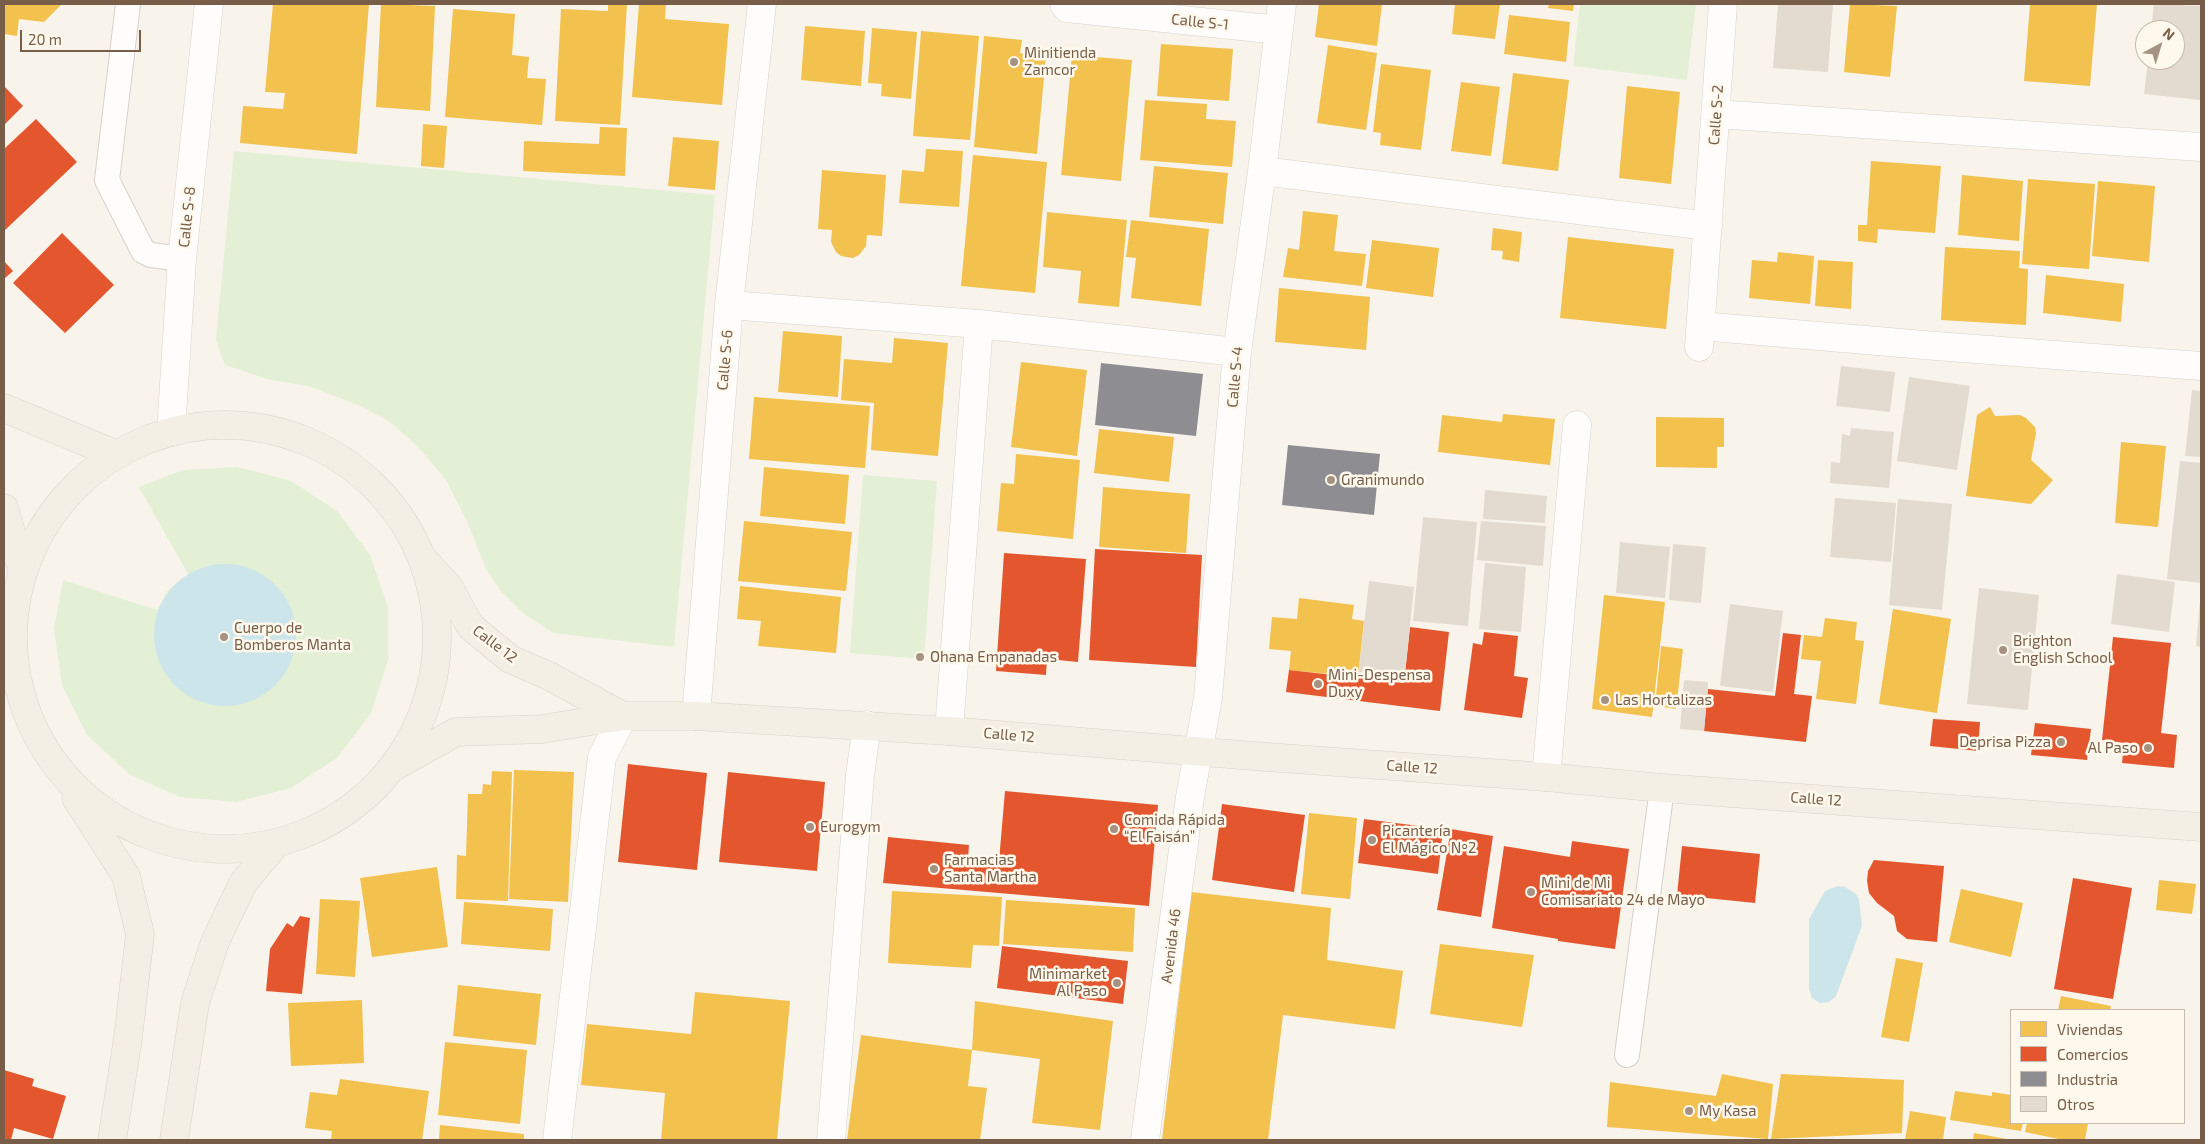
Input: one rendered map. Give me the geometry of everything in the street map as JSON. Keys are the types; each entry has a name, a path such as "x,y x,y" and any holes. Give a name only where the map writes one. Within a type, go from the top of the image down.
{"main road":[{"path":"4,408 115,454"},
{"path":"57,769 101,811 156,839 215,851 275,845 342,816 395,766 422,719 436,666 436,610 421,557 396,513 362,476 319,448 272,430 222,425 171,432 115,454 75,485 44,524 22,570 11,639 23,708 57,769 126,876 140,934 128,1038 112,1140"},
{"path":"4,508 22,570"},
{"name":"Calle 12","path":"421,557 449,587 470,626 510,660 549,676 623,716"},
{"name":"Calle 12","path":"395,766 456,732 542,729 623,716 696,716 949,730 1546,777 1662,788 2201,827"},
{"path":"174,1140 195,1004 215,942 243,883 275,845"}],"street":[{"name":"Calle S-8","path":"171,432 182,259 209,4"},
{"name":"Calle S-6","path":"696,716 729,305 762,4"},
{"name":"Calle S-1","path":"1064,4 1067,8 1279,30"},
{"name":"Calle S-4","path":"1199,751 1208,698 1237,352 1262,171 1282,4"},
{"name":"Calle S-2","path":"1723,4 1700,336 1936,346 2201,366"},
{"path":"1716,114 2201,147"},
{"path":"1262,171 1708,226"},
{"path":"729,305 979,324 1237,352"},
{"path":"949,730 979,324"},
{"path":"1546,777 1577,425"},
{"path":"557,1140 602,757 623,716"},
{"path":"831,1140 860,775 868,726"},
{"name":"Avenida 46","path":"1145,1140 1190,796 1199,751"}],"lane":[{"path":"128,4 107,180 143,251 151,255 182,259"},
{"path":"1627,1055 1662,788"}],"green space":[{"path":"1580,4 1696,4 1687,80 1573,66"},
{"path":"234,151 715,195 674,647 553,633 524,614 500,590 486,569 467,521 446,480 418,447 389,421 358,405 312,387 267,379 225,365 216,340"},
{"path":"238,467 291,481 337,511 370,555 388,607 388,661 371,713 337,758 291,788 236,802 180,797 129,774 87,735 62,685 54,629 63,580 157,610 168,590 188,574 139,487 183,470"},
{"path":"863,475 937,481 924,659 850,653"}],"water":[{"path":"225,564 239,565 252,569 265,576 275,585 284,595 291,608 295,621 295,649 291,662 284,675 275,685 265,694 252,701 239,705 225,706 211,705 198,701 185,694 175,685 166,675 159,662 155,649 154,635 155,621 159,608 166,595 175,585 185,576 198,569 211,565"},
{"path":"1838,886 1845,887 1856,894 1859,900 1862,926 1836,996 1829,1002 1820,1003 1812,998 1809,989 1809,919 1825,891"}],"building: Viviendas":[{"path":"4,4 62,4 44,22 19,19 17,36 4,34"},
{"path":"273,4 369,4 357,154 240,143 243,106 283,109 285,93 265,92"},
{"path":"381,4 435,6 430,111 376,107"},
{"path":"608,4 627,4 620,125 555,121 561,9 608,11"},
{"path":"639,4 666,4 665,19 729,24 722,105 632,97"},
{"path":"1319,4 1382,4 1377,46 1315,37"},
{"path":"1455,4 1500,4 1495,39 1452,34"},
{"path":"1549,4 1574,4 1573,11 1548,8"},
{"path":"1850,4 1897,6 1890,77 1844,72"},
{"path":"2030,4 2097,4 2090,86 2024,81"},
{"path":"453,9 515,14 512,55 529,57 527,78 546,79 542,125 445,117"},
{"path":"1509,15 1570,22 1566,62 1504,54"},
{"path":"805,26 865,31 861,86 801,80"},
{"path":"872,28 917,32 911,99 881,96 882,84 868,83"},
{"path":"921,31 979,36 970,140 913,136"},
{"path":"984,36 1022,40 1020,53 1046,55 1037,154 974,147"},
{"path":"1161,44 1233,49 1229,101 1157,96"},
{"path":"1328,45 1377,53 1366,130 1317,123"},
{"path":"1072,55 1132,60 1121,181 1061,175"},
{"path":"1381,64 1431,70 1421,150 1380,145 1381,133 1373,132"},
{"path":"1513,73 1569,80 1558,171 1502,164"},
{"path":"1461,82 1500,87 1491,156 1451,151"},
{"path":"1627,86 1680,92 1671,184 1619,178"},
{"path":"1145,100 1207,104 1206,119 1236,121 1232,167 1140,160"},
{"path":"423,124 447,126 444,168 421,166"},
{"path":"600,127 627,128 625,176 523,171 524,141 599,144"},
{"path":"673,137 719,141 715,190 668,186"},
{"path":"926,149 963,151 959,207 899,203 902,170 924,172"},
{"path":"973,155 1047,162 1035,293 961,286"},
{"path":"1871,161 1941,166 1935,233 1878,229 1877,243 1858,241 1858,225 1867,225"},
{"path":"1154,166 1228,173 1223,224 1149,217"},
{"path":"822,170 886,175 882,236 867,235 866,246 859,255 853,258 841,256 836,252 831,242 832,230 818,229"},
{"path":"1962,175 2023,181 2019,241 1958,235"},
{"path":"2028,179 2095,184 2089,269 2022,264"},
{"path":"2098,181 2155,186 2149,262 2092,256"},
{"path":"1303,211 1338,215 1334,251 1366,254 1362,286 1283,277 1288,248 1299,250"},
{"path":"1047,212 1127,220 1119,307 1078,303 1081,271 1043,267"},
{"path":"1131,220 1209,229 1201,306 1131,298 1136,258 1126,257"},
{"path":"1493,228 1522,232 1519,262 1502,259 1503,251 1491,250"},
{"path":"1568,237 1674,249 1666,329 1560,318"},
{"path":"1372,240 1439,248 1433,297 1366,288"},
{"path":"1945,247 2020,251 2019,268 2028,269 2026,325 1941,320"},
{"path":"1778,252 1814,256 1810,304 1749,298 1752,260 1777,262"},
{"path":"1818,260 1853,262 1851,309 1815,306"},
{"path":"2046,275 2124,284 2121,322 2043,313"},
{"path":"1279,288 1370,297 1366,350 1275,342"},
{"path":"783,331 842,336 838,397 778,392"},
{"path":"894,338 948,343 938,456 871,450 874,403 841,400 844,359 892,363"},
{"path":"1021,362 1087,370 1077,456 1011,447"},
{"path":"754,397 870,406 865,468 749,459"},
{"path":"1990,407 1995,416 2020,415 2035,427 2036,433 2031,460 2053,480 2031,504 1966,496 1977,415"},
{"path":"1503,414 1555,419 1550,465 1438,452 1442,415 1502,422"},
{"path":"1656,417 1724,418 1724,447 1717,447 1717,468 1656,467"},
{"path":"1099,429 1174,437 1169,482 1094,473"},
{"path":"2121,442 2166,446 2158,527 2115,523"},
{"path":"1016,454 1080,460 1073,539 997,531 1001,483 1014,484"},
{"path":"764,467 849,475 845,524 760,516"},
{"path":"1103,487 1190,494 1186,553 1099,547"},
{"path":"744,521 852,532 846,591 738,581"},
{"path":"740,586 841,597 836,653 758,646 761,621 737,619"},
{"path":"1604,595 1665,602 1652,717 1592,709"},
{"path":"1299,598 1354,605 1352,619 1364,621 1358,677 1289,670 1291,651 1269,649 1272,617 1297,619"},
{"path":"1893,609 1951,619 1937,713 1879,704"},
{"path":"1825,618 1857,622 1855,640 1864,641 1856,704 1816,699 1821,661 1801,659 1804,635 1822,637"},
{"path":"1661,646 1683,649 1676,709 1655,706"},
{"path":"514,770 574,772 568,902 509,899"},
{"path":"492,771 512,772 508,901 456,899 457,855 466,856 468,794 482,794 483,784 491,785"},
{"path":"1309,813 1357,818 1350,899 1301,894"},
{"path":"437,867 448,947 372,957 360,878"},
{"path":"2159,880 2196,884 2192,914 2156,910"},
{"path":"1961,889 2023,903 2011,957 1949,942"},
{"path":"892,891 1002,897 999,946 973,945 971,968 888,963"},
{"path":"1191,892 1331,908 1327,960 1403,971 1395,1029 1283,1015 1268,1140 1162,1140"},
{"path":"320,899 360,901 355,977 316,974"},
{"path":"1006,900 1135,908 1133,952 1003,944"},
{"path":"464,902 553,909 550,951 461,944"},
{"path":"1440,944 1534,955 1522,1027 1430,1014"},
{"path":"1896,958 1923,963 1909,1042 1881,1037"},
{"path":"458,985 541,994 536,1045 453,1036"},
{"path":"695,992 790,1001 777,1140 661,1140 665,1093 581,1085 587,1024 691,1034"},
{"path":"2061,996 2111,1006 2110,1009 2058,1009"},
{"path":"362,1000 364,1063 291,1066 288,1003"},
{"path":"975,1001 1113,1021 1100,1130 1032,1123 1040,1059 972,1050"},
{"path":"861,1035 972,1050 968,1086 987,1088 980,1140 847,1140"},
{"path":"445,1042 527,1050 520,1124 438,1115"},
{"name":"My Kasa","path":"1722,1074 1773,1084 1768,1139 1607,1127 1610,1082 1716,1096"},
{"path":"1781,1074 1904,1080 1902,1133 1771,1139"},
{"path":"340,1079 429,1091 422,1140 331,1140 332,1131 305,1128 310,1092 337,1095"},
{"path":"1955,1091 1992,1096 1992,1092 2010,1095 2010,1124 2023,1124 2021,1131 1950,1120"},
{"path":"1910,1111 1946,1117 1943,1140 1905,1140"},
{"path":"2027,1124 2088,1124 2085,1140 2063,1140 2025,1132"},
{"path":"440,1125 524,1134 524,1140 439,1140"},
{"path":"1974,1133 2007,1139 2007,1140 1973,1140"}],"building: Comercios":[{"path":"4,86 23,106 4,125"},
{"path":"36,119 77,162 4,231 4,149"},
{"path":"62,233 114,285 65,333 13,283"},
{"path":"4,261 13,271 4,279"},
{"path":"1095,549 1202,555 1196,667 1089,660"},
{"path":"1004,553 1086,559 1078,662 1047,659 1046,675 996,671"},
{"path":"1410,627 1449,632 1440,711 1286,692 1289,670 1404,683"},
{"path":"1484,632 1518,636 1514,676 1528,678 1522,718 1464,710 1473,643 1482,645"},
{"path":"1783,633 1801,635 1794,694 1812,696 1806,742 1704,731 1708,689 1775,696"},
{"path":"2113,637 2171,643 2161,733 2177,735 2174,768 2122,763 2124,743 2102,740"},
{"path":"1933,719 1980,722 1978,751 1930,746"},
{"name":"Deprisa Pizza","path":"2035,723 2091,729 2087,760 2031,755"},
{"path":"628,764 707,773 697,870 618,862"},
{"path":"728,772 825,782 817,871 719,862"},
{"path":"1005,791 1158,805 1149,906 883,883 888,837 969,845 968,859 999,861"},
{"path":"1222,804 1305,815 1294,892 1212,880"},
{"path":"1364,819 1443,829 1438,874 1358,863"},
{"path":"1451,829 1493,836 1481,917 1437,910"},
{"path":"1572,841 1629,849 1615,949 1558,941 1558,939 1492,928 1504,846 1570,857"},
{"path":"1682,846 1760,854 1755,903 1677,895"},
{"path":"1874,860 1944,866 1937,942 1907,939 1897,931 1894,916 1877,903 1869,893 1868,871"},
{"path":"2073,878 2132,888 2113,999 2054,989"},
{"path":"300,916 310,918 302,994 266,991 270,949 287,923 293,927"},
{"path":"1002,946 1128,961 1123,1004 997,988"},
{"path":"4,1070 34,1079 32,1086 66,1096 53,1139 14,1128 11,1140 4,1140"}],"building: Industria":[{"path":"1101,363 1203,374 1196,436 1095,425"},
{"name":"Granimundo","path":"1288,445 1380,454 1374,515 1282,505"}],"building: Otros":[{"path":"1778,4 1833,4 1828,72 1773,68"},
{"path":"2154,4 2201,6 2201,100 2144,94 2147,70 2185,70 2185,20 2152,20"},
{"path":"1841,366 1895,372 1890,412 1836,406"},
{"path":"1909,377 1970,386 1957,470 1897,461"},
{"path":"2192,390 2201,391 2201,457 2185,456"},
{"path":"1851,428 1894,432 1889,488 1830,483 1831,462 1840,463 1842,434 1850,436"},
{"path":"2180,461 2201,463 2201,583 2167,579"},
{"path":"1485,490 1547,496 1545,523 1483,519"},
{"path":"1835,498 1896,503 1891,562 1830,557"},
{"path":"1898,499 1952,504 1942,610 1889,605"},
{"path":"1423,517 1477,522 1468,626 1413,621"},
{"path":"1481,521 1546,526 1543,566 1477,560"},
{"path":"1620,542 1670,547 1665,598 1616,593"},
{"path":"1673,544 1706,547 1701,603 1669,600"},
{"path":"1485,563 1526,567 1521,632 1479,629"},
{"path":"2117,574 2175,582 2169,632 2111,624"},
{"path":"1369,581 1414,587 1404,683 1358,677"},
{"name":"Brighton English School","path":"1979,588 2039,595 2028,710 1967,704"},
{"path":"2201,601 2201,647 2196,646"},
{"path":"1730,604 1783,611 1773,692 1720,686"},
{"path":"1684,680 1708,682 1704,731 1680,729"}],"place":[{"name":"Minitienda Zamcor","path":"1014,62"},
{"name":"Granimundo","path":"1331,480"},
{"name":"Cuerpo de Bomberos Manta","path":"224,637"},
{"name":"Brighton English School","path":"2003,650"},
{"name":"Ohana Empanadas","path":"920,657"},
{"name":"Mini-Despensa Duxy","path":"1318,684"},
{"name":"Las Hortalizas","path":"1605,700"},
{"name":"Deprisa Pizza","path":"2061,742"},
{"name":"Al Paso","path":"2148,748"},
{"name":"Eurogym","path":"810,827"},
{"name":"Comida Rápida “El Faisán”","path":"1114,829"},
{"name":"Picantería El Mágico Nº2","path":"1372,840"},
{"name":"Farmacias Santa Martha","path":"934,869"},
{"name":"Mini de Mi Comisariato 24 de Mayo","path":"1531,892"},
{"name":"Minimarket Al Paso","path":"1117,983"},
{"name":"My Kasa","path":"1689,1111"}]}
